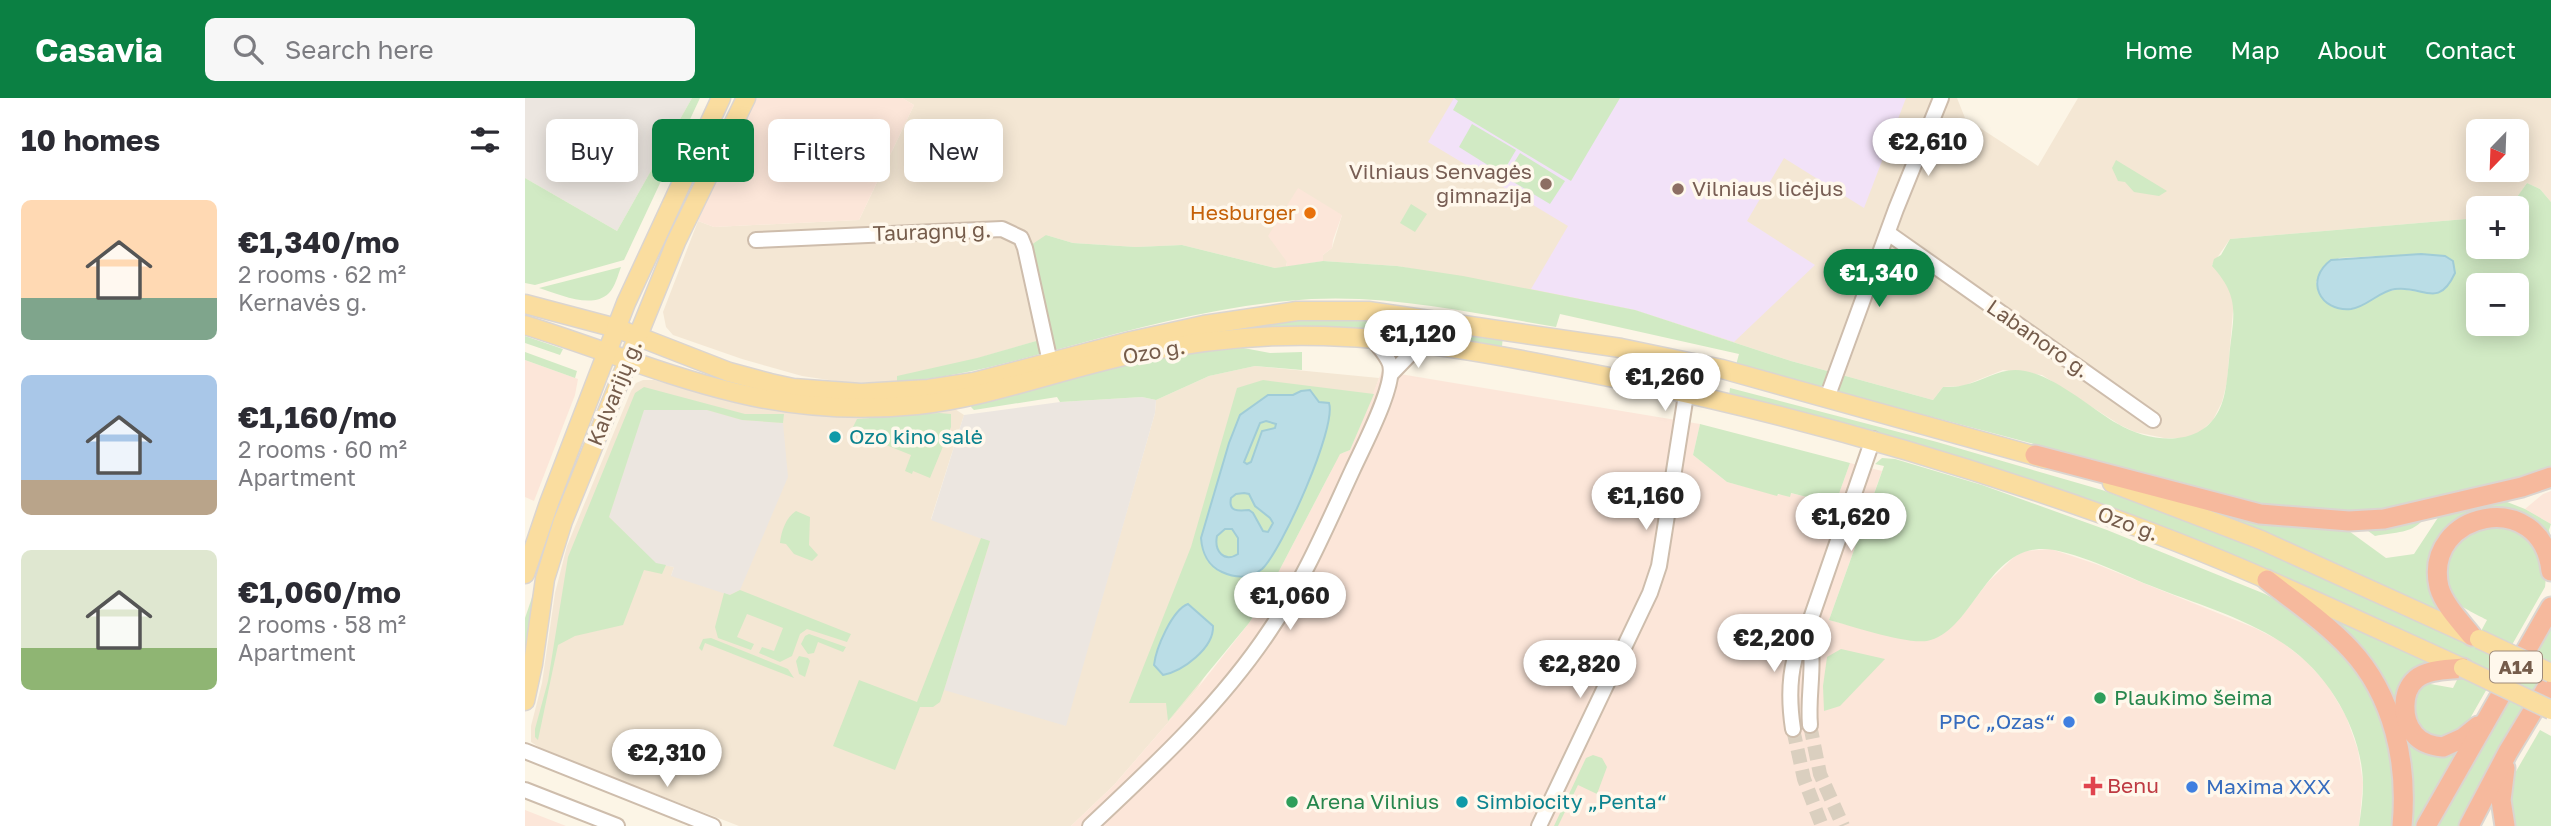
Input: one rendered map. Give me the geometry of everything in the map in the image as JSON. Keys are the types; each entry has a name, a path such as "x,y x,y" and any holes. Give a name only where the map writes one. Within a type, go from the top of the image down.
{"highway":[{"path":"2035,455 2260,513 2349,522 2384,519 2522,487 2551,477"},
{"path":"2475,638 2448,605 2439,588 2440,561 2445,546 2454,534 2474,520 2488,517 2503,517 2518,522 2530,529 2546,547 2551,571"},
{"path":"2267,580 2351,650 2377,686 2390,719 2400,757 2404,787 2402,826"},
{"path":"2549,610 2551,591"},
{"name":"A14","path":"2426,826 2549,610"},
{"path":"2463,668 2433,671 2414,680 2404,699 2409,724 2414,734 2422,741 2443,747 2463,738 2484,721"},
{"name":"A14","path":"2469,826 2508,752 2551,681"},
{"path":"2505,826 2501,800 2508,752"}],"main road":[{"name":"Kalvarijų g.","path":"525,574 549,503 616,328 721,98"},
{"name":"Kalvarijų g.","path":"525,701 545,579 555,543 681,232 746,98"},
{"name":"Ozo g.","path":"525,304 616,328 729,372 793,388 831,392 872,393 974,382 1131,341 1204,325 1297,311 1368,311 1621,348 1827,398 2035,455 2261,540 2551,673"},
{"name":"Ozo g.","path":"525,325 740,394 797,403 861,408 957,400 1136,354 1257,337 1319,335 1372,338 1558,367 1686,393 1873,439 2090,510 2267,580 2551,710"}],"street":[{"path":"1827,398 1941,98"},
{"name":"Tauragnų g.","path":"756,240 959,230 1002,229 1012,232 1021,238 1025,248 1050,362"},
{"name":"Labanoro g.","path":"1888,233 2153,420"},
{"path":"1372,338 1389,362 1391,374"},
{"path":"1090,826 1178,741 1215,700 1271,629 1320,539 1378,414 1391,374 1420,344"},
{"path":"1539,826 1650,593 1659,566 1691,363"},
{"path":"1793,729 1792,674 1797,645 1807,630 1873,439"},
{"path":"1807,630 1813,648 1808,704 1810,725"},
{"path":"525,751 713,826"},
{"path":"525,790 617,826"}],"shaded area":[{"path":"525,98 692,98 680,119 652,119 652,169 617,231 525,178"},
{"path":"755,98 902,98 914,105 907,119 904,119 904,126 890,155 890,119 768,119 768,182 877,182 859,220 714,227 698,221 714,182 754,182 754,119 745,119"},
{"path":"902,98 1957,98 1965,118 2038,166 2078,98 2551,98 2551,202 2540,189 2527,183 2518,196 2466,196 2466,219 2230,239 2212,265 2226,281 2234,299 2227,382 2222,402 2213,420 2199,433 2184,438 2164,438 2135,432 2042,375 2003,370 1963,386 1943,387 1933,400 1791,361 1635,310 1397,266 1323,261 1323,255 1332,248 1342,215 1287,262 1286,267 1275,268 1182,245 1136,247 1073,243 1046,235 1050,337 897,382 849,383 802,376 673,335 666,327 663,312 698,221 714,227 859,220 877,182 890,182 890,155 904,126 904,182 1003,182 1003,119 907,119 914,105"},
{"path":"1454,98 1906,98 1864,208 1784,158 1747,221 1815,265 1734,342 1635,310 1531,289 1568,226 1428,142"},
{"path":"1298,188 1342,215 1332,248 1323,255 1323,261 1286,267 1287,262 1268,236"},
{"path":"525,360 578,379 575,395 534,501 525,497"},
{"path":"1255,366 1379,378 1367,413 1197,689 1114,785 1071,826 739,826 545,751 531,742 531,726 542,683 555,593 567,546 636,383 654,380 739,404 827,411 952,407 964,415 931,519 990,541 1065,726 1155,413 1156,400 1209,376","holes":["788,477 671,576 674,567 656,563"]},
{"path":"1382,371 1700,424 1693,455 1727,482 1777,495 1790,493 1828,502 1831,516 1850,463 1882,471 1829,620 1875,632 1962,616 1988,582 2014,557 2025,551 2051,549 2096,564 2255,628 2282,642 2306,661 2327,684 2346,716 2358,750 2363,783 2359,826 1071,826 1114,785 1197,689 1249,623 1266,596 1340,454 1350,450"},
{"path":"1142,397 1156,400 1155,413 1066,726 944,690 990,542 931,520 964,415 1060,402"},
{"path":"644,409 707,410 742,420 783,423 788,477 740,590 729,595 671,576 674,567 656,564 609,517"},
{"path":"2551,491 2551,524 2525,509"},
{"path":"525,810 566,826 525,826"}],"green space":[{"path":"692,98 700,98 690,119 680,119"},
{"path":"1454,98 1620,98 1571,181 1453,110 1458,101"},
{"path":"1472,124 1516,150 1502,174 1459,147"},
{"path":"1520,153 1565,181 1550,204 1505,177"},
{"path":"2116,160 2167,191 2159,196 2134,192 2125,182 2118,181 2112,168"},
{"path":"652,169 652,182 661,182 624,260 535,285 525,283 525,178 617,231"},
{"path":"2527,183 2540,189 2551,202 2551,469 2511,482 2379,514 2298,515 2160,483 2091,459 1736,365 1739,354 1560,314 1556,327 1422,305 1354,299 1287,301 1202,314 980,369 897,382 897,376 977,358 1050,337 1031,245 1046,235 1073,243 1136,247 1182,245 1275,268 1323,261 1397,266 1463,276 1635,310 1791,361 1933,400 1943,387 1972,383 2009,370 2025,371 2061,386 2129,430 2155,437 2182,437 2195,434 2206,427 2219,411 2224,397 2233,310 2228,289 2212,266 2214,259 2221,255 2230,239 2466,219 2466,259 2529,259 2529,196 2518,196","holes":["2421,254 2445,256 2451,281 2445,289 2435,294 2400,289 2385,292 2319,292 2316,282 2339,258"]},
{"path":"1411,204 1427,214 1415,232 1400,223"},
{"path":"621,267 611,290 602,298 575,299 539,288"},
{"path":"1365,317 1503,336 1502,346 1625,370 1628,359 1674,369 1677,375 1675,383 1420,336 1347,328 1273,328 1173,337 1293,318"},
{"path":"525,336 563,349 560,355 525,343"},
{"path":"1233,346 1270,353 1302,352 1302,370 1255,366 1209,376 1156,400 1142,397 1060,402 1057,397 974,410 971,407 972,403 1102,370"},
{"path":"525,352 577,371 575,378 525,360"},
{"path":"1263,380 1374,394 1350,450 1340,454 1266,596 1249,623 1168,721 1166,703 1129,703 1191,547 1237,388"},
{"path":"644,387 745,414 784,414 783,423 742,420 707,410 644,410 609,517 656,563 666,565 662,574 644,570 623,625 575,636 558,645 538,740 535,737 535,729 548,681 568,557 635,393"},
{"path":"1730,388 1937,442 2102,490 2239,540 2473,646 2487,620 2455,600 2448,591 2445,579 2450,555 2456,544 2465,536 2476,529 2500,524 2513,528 2534,541 2546,577 2545,587 2468,722 2445,741 2420,731 2413,710 2414,694 2425,683 2453,688 2466,662 2218,552 2085,499 1933,451 1729,396"},
{"path":"951,414 951,427 930,478 913,471 912,474 905,471 911,455 851,431 857,419"},
{"path":"1700,424 1850,463 1831,516 1826,511 1827,502 1791,493 1790,497 1777,496 1727,482 1693,455"},
{"path":"1882,458 1895,459 1982,485 2107,530 2265,594 2303,615 2359,666 2392,739 2396,826 2359,826 2363,784 2361,763 2349,723 2327,685 2298,654 2266,633 2217,610 2094,562 2051,550 2039,549 2020,554 1991,578 1955,624 1942,635 1927,641 1892,637 1829,620 1884,466 1875,464"},
{"path":"2178,498 2342,526 2386,558 2414,554 2441,513 2502,500 2551,524 2551,539 2528,518 2443,534 2441,612 2437,612 2296,546"},
{"path":"796,511 810,517 809,545 818,555 812,561 794,554 786,544 780,543 789,517"},
{"path":"2425,517 2415,527 2375,536 2360,525"},
{"path":"981,538 990,541 940,702 933,707 920,707 895,770 833,746 859,680 917,702"},
{"path":"540,574 525,678 525,618"},
{"path":"740,590 851,634 847,642 807,629 800,634 792,656 780,662 759,653 762,647 774,651 783,628 747,614 737,637 754,644 751,650 718,638 715,627 724,593 730,595"},
{"path":"2310,606 2435,665 2421,669 2407,733 2458,748 2417,826 2411,826 2413,791 2405,734"},
{"path":"2551,624 2551,663 2459,826 2437,826"},
{"path":"809,634 846,647 843,652 818,642 814,653 808,654 801,644"},
{"path":"711,638 788,669 794,678 705,643 702,651 699,648 703,639"},
{"path":"1841,649 1885,659 1840,706 1824,711 1823,686 1827,657"},
{"path":"799,656 810,661 805,677 799,674 796,661"},
{"path":"2540,730 2551,736 2551,826 2511,826 2511,780"},
{"path":"1593,755 1602,758 1607,767 1597,794 1578,785 1558,826 1554,826 1586,758"}],"water":[{"path":"2421,254 2445,256 2453,261 2455,273 2442,291 2429,293 2395,289 2351,309 2340,309 2331,305 2319,293 2318,277 2331,260"},
{"path":"1310,390 1319,402 1329,403 1325,436 1306,488 1282,538 1262,569 1253,575 1242,576 1222,572 1207,558 1201,538 1240,415 1268,395 1293,395","holes":["1266,421 1276,424 1275,428 1262,431 1251,462 1247,464 1244,462 1260,423","1236,494 1249,494 1255,506 1270,518 1273,523 1268,532 1263,531 1249,510 1232,508 1231,498","1225,529 1232,529 1238,538 1238,554 1228,557 1221,554 1217,546 1217,536"]},
{"path":"1188,604 1213,626 1212,634 1203,650 1188,664 1163,675 1154,665 1158,649 1171,621"}],"tunnel":[{"path":"1810,725 1820,774 1843,826"},
{"path":"1793,729 1804,779 1822,826"}],"place":[{"name":"Vilniaus Senvagės gimnazija","path":"1546,184"},
{"name":"Vilniaus licėjus","path":"1678,189"},
{"name":"Hesburger","path":"1310,213"},
{"name":"Ozo kino salė","path":"835,437"},
{"name":"Plaukimo šeima","path":"2100,698"},
{"name":"PPC „Ozas“","path":"2069,722"},
{"name":"Benu","path":"2093,786"},
{"name":"Maxima XXX","path":"2192,787"},
{"name":"Arena Vilnius","path":"1292,802"},
{"name":"Simbiocity „Penta“","path":"1462,802"}]}
